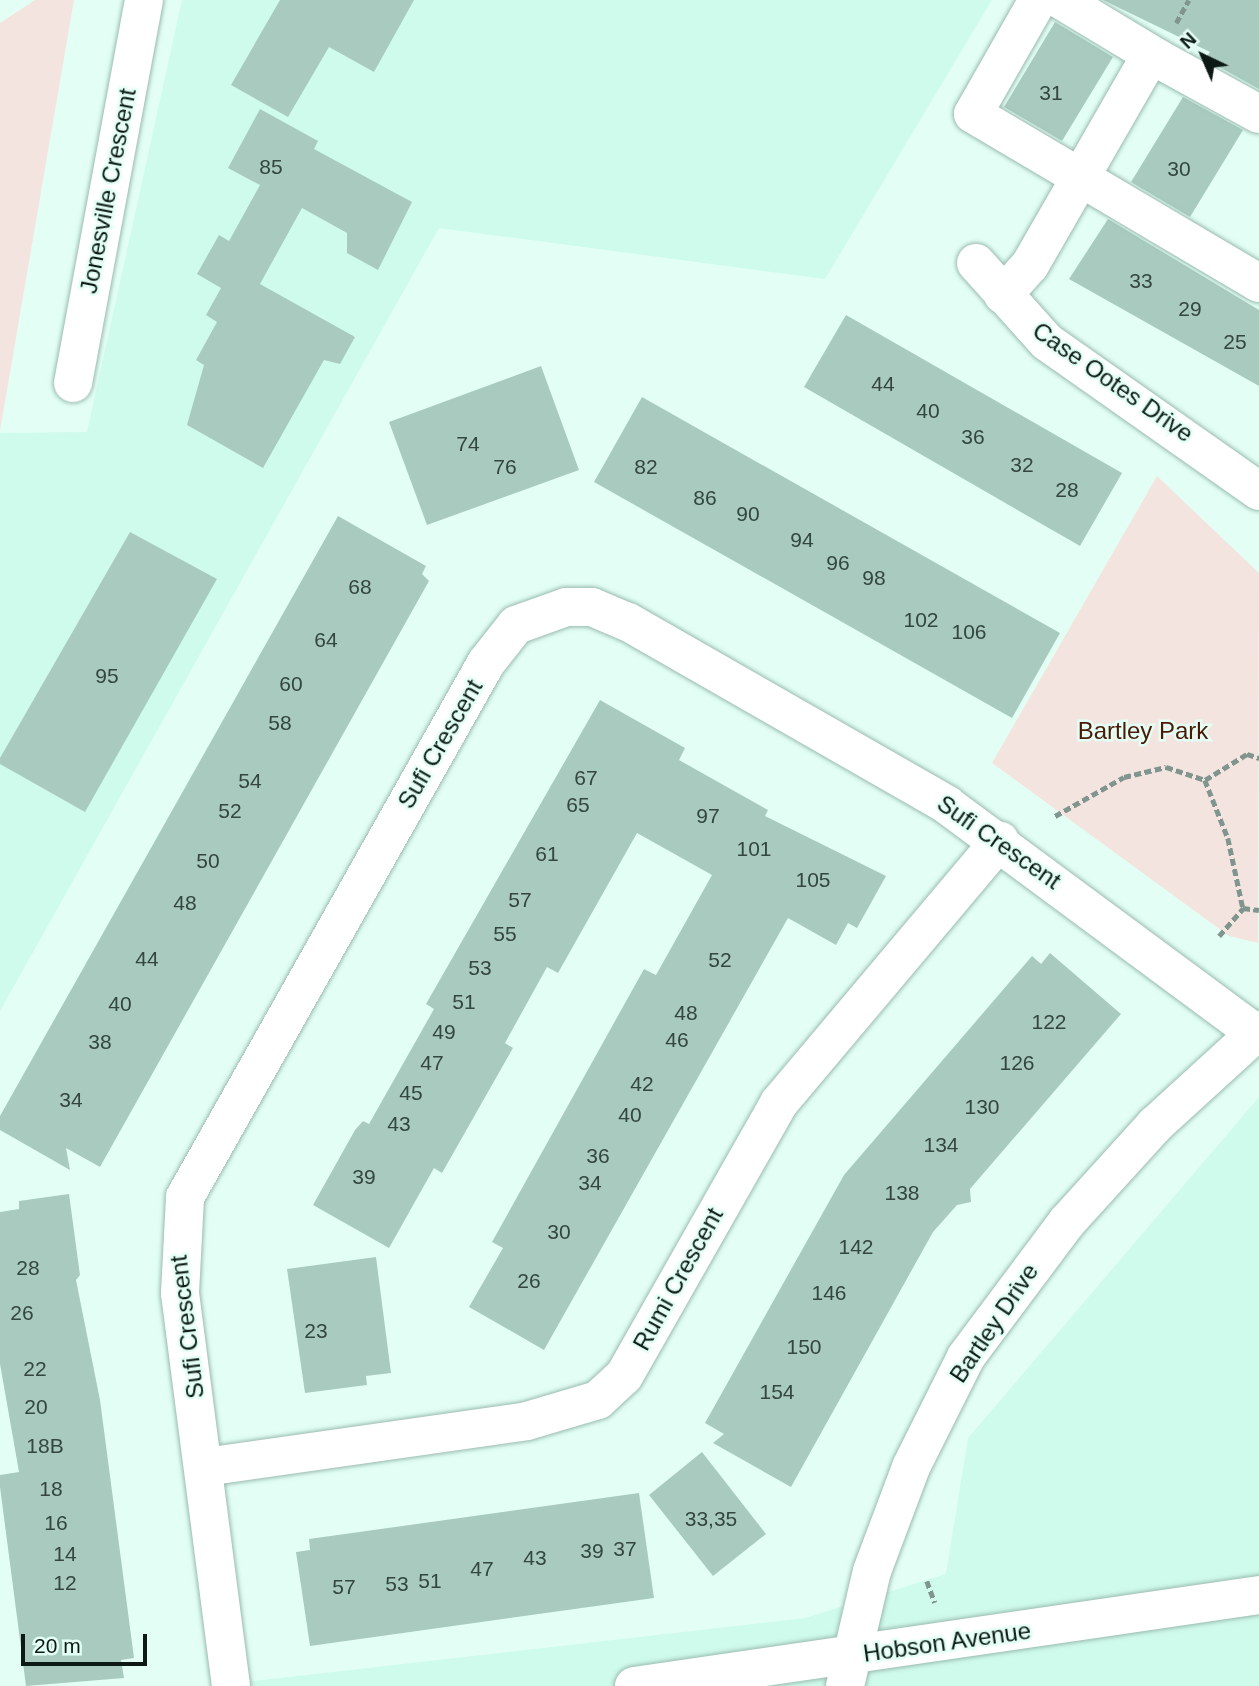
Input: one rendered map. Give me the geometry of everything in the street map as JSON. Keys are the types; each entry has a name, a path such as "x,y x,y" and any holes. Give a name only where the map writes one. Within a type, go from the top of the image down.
{"street":[{"name":"Jonesville Crescent","path":"73,383 144,0"},
{"path":"1038,0 973,114 1259,283"},
{"path":"1061,0 1164,46 1259,114"},
{"path":"1003,295 1030,265 1144,65 1164,46"},
{"name":"Case Ootes Drive","path":"976,263 1047,342 1259,491"},
{"name":"Sufi Crescent","path":"231,1686 177,1261 185,1197 486,663 516,625 566,607 610,613 1000,841 1257,1032"},
{"name":"Rumi Crescent","path":"205,1467 527,1422 598,1400 624,1376 779,1103 1000,841"},
{"name":"Bartley Drive","path":"848,1671 911,1467 966,1357 1066,1222 1155,1125 1257,1032"},
{"name":"Hobson Avenue","path":"634,1686 848,1671 1259,1595"}],"path":[{"path":"1164,46 1189,0"},
{"path":"1205,780 1247,754 1259,758"},
{"path":"1055,816 1134,774 1167,766 1205,780 1228,838 1243,908"},
{"path":"1243,908 1259,910"},
{"path":"1219,936 1243,908"},
{"path":"927,1581 935,1605"}],"shaded area":[{"path":"182,0 992,0 825,279 439,228 0,1011 0,433 87,432"},
{"path":"1259,1097 1259,1686 210,1686 805,1618 946,1574 968,1438"}],"green space":[{"path":"35,0 74,0 0,431 0,23"},
{"name":"Bartley Park","path":"1157,476 1259,573 1258,943 1229,936 992,763"}],"building":[{"path":"280,0 414,0 374,72 329,47 288,117 231,85"},
{"path":"1103,0 1259,0 1259,89 1205,59 1210,52"},
{"path":"1055,22 1113,57 1062,141 1004,107"},
{"path":"1183,97 1243,130 1190,217 1131,182"},
{"path":"260,109 318,141 314,149 412,202 378,270 347,253 347,233 302,208 260,284 355,337 340,364 324,360 263,468 187,425 204,365 196,360 217,322 206,315 221,288 197,274 219,235 229,241 260,185 228,168"},
{"path":"1108,219 1259,310 1259,386 1069,279"},
{"path":"846,315 1122,473 1080,546 804,387"},
{"path":"541,366 579,470 427,525 389,422"},
{"path":"642,397 1060,633 1012,718 594,482"},
{"path":"338,516 426,566 422,574 429,581 100,1167 66,1148 70,1170 0,1130 0,1116"},
{"path":"130,532 217,579 85,812 0,764 0,758"},
{"path":"600,700 685,748 679,760 768,810 765,816 886,876 857,928 848,923 836,945 788,918 544,1350 469,1307 503,1248 492,1242 644,969 656,975 712,875 637,833 558,973 547,967 505,1043 513,1048 442,1173 434,1168 389,1248 313,1205 355,1130 363,1121 369,1124 434,1009 426,1004"},
{"path":"1050,953 1121,1014 970,1189 971,1202 957,1205 933,1232 791,1487 713,1443 724,1434 705,1423 844,1175 1032,956 1041,964"},
{"path":"69,1194 80,1275 76,1280 100,1400 134,1658 121,1660 124,1678 26,1686 0,1487 0,1475 19,1472 0,1364 0,1212 19,1209 19,1201"},
{"path":"376,1257 391,1373 366,1376 367,1385 305,1393 287,1269"},
{"path":"702,1452 766,1534 713,1576 649,1495"},
{"path":"639,1493 654,1598 310,1646 296,1552 310,1550 309,1539"}]}
